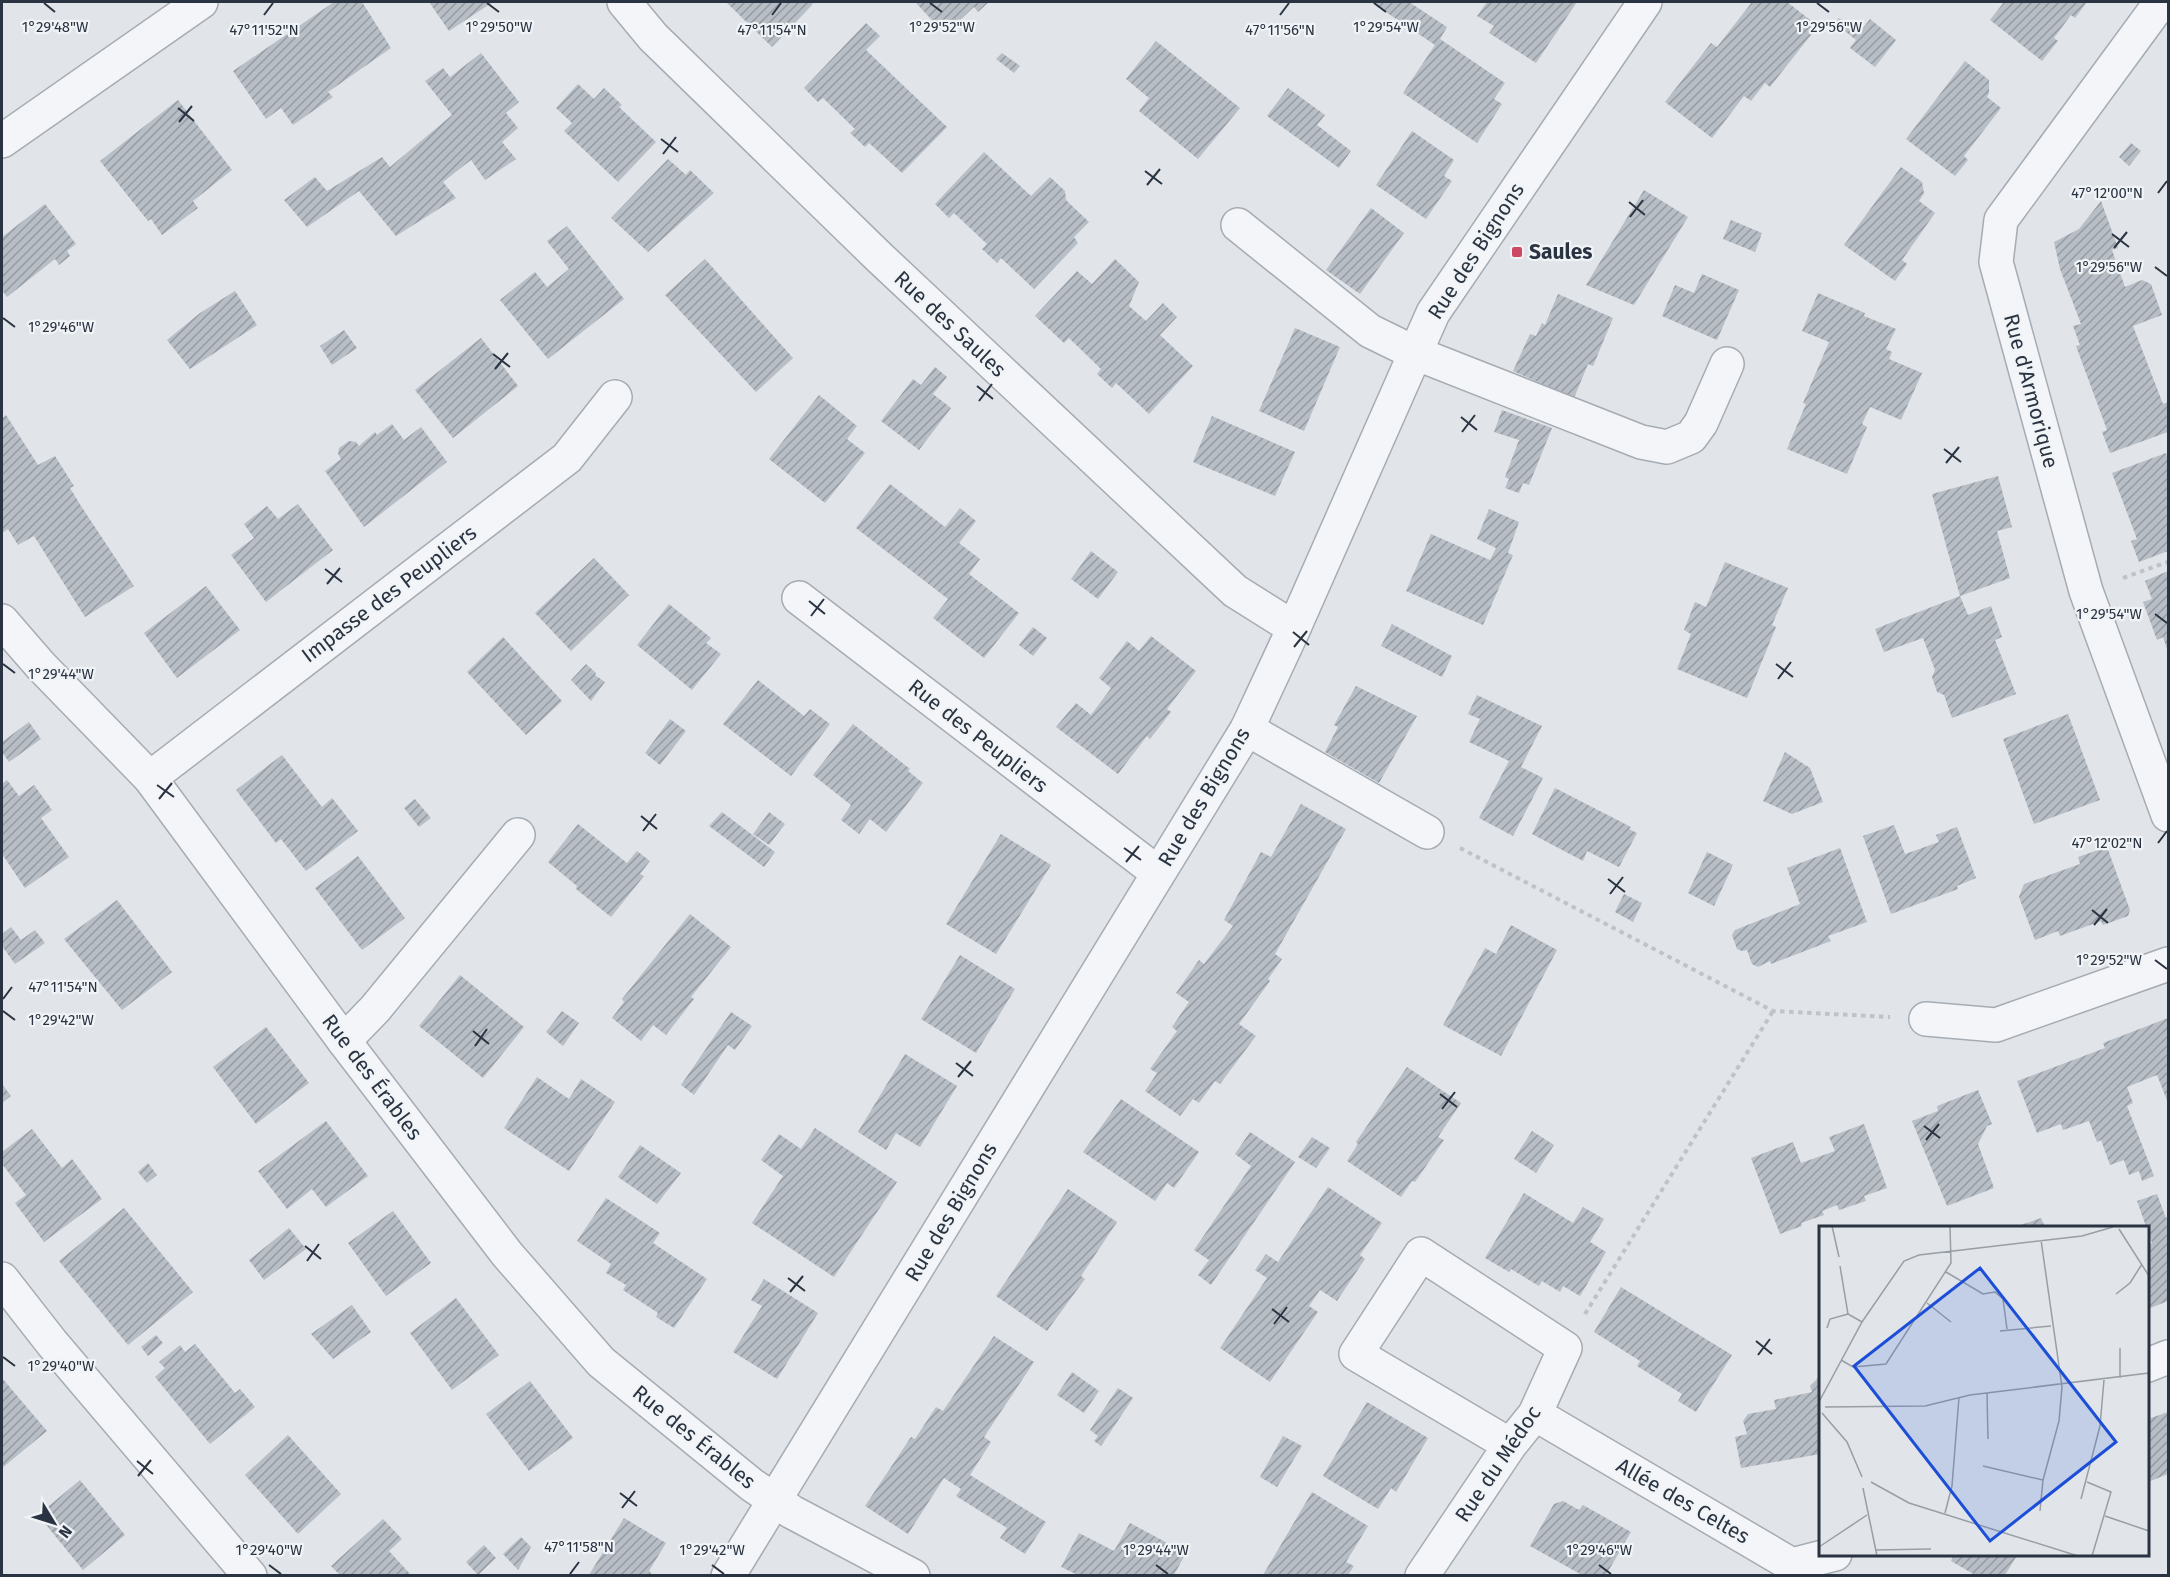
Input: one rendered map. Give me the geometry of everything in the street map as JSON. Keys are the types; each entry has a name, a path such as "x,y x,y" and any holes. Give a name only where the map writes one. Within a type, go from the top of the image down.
{"street":[{"path":"2,141 201,2"},
{"name":"Rue des Saules","path":"624,2 653,37 870,249 1235,591 1294,628"},
{"name":"Rue des Bignons","path":"728,1575 1247,729 1294,628 1432,313 1645,2"},
{"name":"Rue d'Armorique","path":"2161,2 2001,220 1996,262 2086,591 2169,815"},
{"path":"1238,225 1370,331 1415,353 1641,442 1667,447 1691,437 1701,423 1727,364"},
{"name":"Impasse des Peupliers","path":"150,778 567,458 615,397"},
{"name":"Rue des Peupliers","path":"799,598 1158,873"},
{"name":"Rue des Érables","path":"2,621 41,666 150,778 344,1041 507,1254 601,1362 752,1485 792,1512 913,1575"},
{"path":"1247,729 1427,832"},
{"path":"344,1041 375,1009 518,835"},
{"path":"1926,1019 1996,1025 2169,964"},
{"path":"1510,1445 1356,1354 1421,1254 1564,1348"},
{"path":"2,1279 51,1343 250,1575"},
{"name":"Rue du Médoc","path":"1422,1575 1510,1445 1535,1414 1564,1348"},
{"path":"2149,1365 2169,1357"},
{"name":"Allée des Celtes","path":"1535,1414 1792,1565 1827,1556"}],"path":[{"path":"2086,591 2169,562"},
{"path":"1427,832 1773,1011 1926,1019"},
{"path":"1564,1348 1773,1011"}],"building":[{"path":"334,2 362,2 391,48 328,92 333,97 293,125 281,108 266,119 233,71"},
{"path":"429,2 493,2 449,31"},
{"path":"726,2 810,2 813,4 772,47"},
{"path":"915,2 989,2 978,12 974,7 945,34"},
{"path":"1371,2 1409,2 1447,27 1440,39 1505,83 1494,99 1502,104 1477,143 1403,93 1435,45"},
{"path":"1487,2 1577,2 1536,63 1489,33 1494,26 1477,16"},
{"path":"1752,2 1787,2 1818,26 1770,87 1765,83 1751,101 1744,96 1712,138 1665,102 1711,43 1717,47"},
{"path":"2004,2 2087,2 2075,18 2071,15 2054,38 2058,41 2042,61 1990,20"},
{"path":"1839,18 1859,33 1870,19 1896,40 1875,67 1850,48 1856,40 1835,23"},
{"path":"866,23 880,36 866,50 947,127 902,173 869,143 865,147 850,133 855,129 823,98 818,102 804,88"},
{"path":"1156,41 1240,108 1198,159 1139,111 1149,98 1126,79"},
{"path":"481,53 519,102 506,113 518,128 502,142 516,159 485,180 471,160 443,182 456,198 396,236 359,191 307,227 284,200 315,177 327,191 382,157 390,167 452,115 425,81 443,68 450,77"},
{"path":"1002,53 1020,66 1014,73 996,59"},
{"path":"1965,61 1989,80 1987,97 2001,108 1964,156 1968,160 1955,176 1906,139"},
{"path":"578,84 594,99 604,88 622,105 619,107 656,142 618,182 564,131 572,123 556,108"},
{"path":"1288,88 1325,115 1317,125 1351,151 1339,168 1267,116"},
{"path":"178,100 232,170 193,201 198,208 162,235 151,219 148,221 100,161"},
{"path":"1412,131 1454,160 1444,176 1452,181 1426,219 1376,185"},
{"path":"2131,143 2141,151 2129,166 2119,157"},
{"path":"984,152 1031,196 1050,177 1065,191 1066,200 1089,222 1074,237 1078,243 1034,289 1001,258 997,263 982,249 987,244 954,213 949,218 935,204"},
{"path":"668,159 686,175 690,170 714,193 648,252 611,218"},
{"path":"1901,167 1922,182 1924,193 1919,201 1935,213 1902,260 1907,264 1895,281 1844,245"},
{"path":"1644,190 1688,217 1634,305 1586,285"},
{"path":"2101,201 2118,248 2112,250 2125,287 2142,280 2151,284 2162,315 2133,326 2163,404 2168,402 2168,432 2110,453 2102,432 2107,430 2076,346 2080,345 2073,326 2081,324 2060,269 2054,242 2079,229"},
{"path":"45,204 76,244 67,251 70,256 59,265 55,259 7,297 2,290 2,237"},
{"path":"1371,208 1404,233 1360,294 1326,270"},
{"path":"1731,220 1762,233 1755,252 1723,239"},
{"path":"567,226 624,299 548,359 500,300 535,272 547,287 569,269 547,241"},
{"path":"705,259 793,358 756,392 665,295"},
{"path":"1115,259 1139,282 1129,306 1146,321 1163,303 1177,317 1160,335 1193,366 1149,414 1116,383 1112,388 1097,374 1101,369 1069,338 1064,343 1035,316 1077,271 1092,284"},
{"path":"1702,274 1739,290 1717,340 1662,316 1675,285 1694,293"},
{"path":"235,291 257,325 190,369 167,340 200,313"},
{"path":"1818,293 1896,329 1886,349 1892,352 1889,359 1922,373 1901,420 1870,407 1862,424 1867,427 1847,474 1787,449 1806,404 1803,403 1829,342 1802,331"},
{"path":"1558,294 1613,318 1593,366 1588,364 1574,398 1513,371 1530,334 1536,336 1542,323 1545,325"},
{"path":"1295,328 1340,347 1304,431 1259,411"},
{"path":"344,330 357,348 332,365 320,346"},
{"path":"481,338 518,386 453,438 415,390"},
{"path":"935,367 947,377 933,394 951,408 919,450 881,421 913,379 921,385"},
{"path":"819,395 857,426 847,439 865,453 825,503 769,459"},
{"path":"1502,410 1552,428 1529,485 1523,483 1519,493 1505,488 1509,479 1505,477 1519,440 1494,432"},
{"path":"6,415 38,465 55,456 74,486 70,488 134,586 85,617 34,536 18,545 8,529 2,533 2,418"},
{"path":"1212,416 1295,452 1275,496 1193,462"},
{"path":"392,424 404,440 421,427 447,462 364,527 325,471 341,459 338,454 339,448 349,441 356,442 359,446 375,432 377,435"},
{"path":"2166,453 2168,459 2168,551 2139,562 2131,541 2137,539 2112,473"},
{"path":"1998,476 2012,527 1997,531 2010,578 1960,596 1932,494"},
{"path":"890,484 945,527 960,508 976,521 959,543 980,559 969,574 1019,613 984,658 933,618 948,599 856,528"},
{"path":"298,504 333,550 266,602 231,555 254,538 244,524 267,506 278,519"},
{"path":"1489,509 1519,522 1508,553 1513,555 1483,625 1406,591 1431,534 1490,560 1496,548 1477,539"},
{"path":"1091,551 1118,572 1098,599 1071,579"},
{"path":"594,558 629,595 571,651 535,613"},
{"path":"1725,562 1788,588 1772,625 1776,627 1747,698 1677,669 1691,634 1684,630 1695,602 1706,607"},
{"path":"2168,571 2168,652 2163,637 2157,640 2143,602 2152,599 2145,581"},
{"path":"206,586 240,630 177,678 144,633"},
{"path":"1960,596 1968,615 1991,606 2002,637 1995,640 2016,694 1952,718 1944,695 1937,692 1932,677 1935,670 1923,638 1884,652 1875,629"},
{"path":"669,604 711,638 706,643 721,654 692,690 637,645"},
{"path":"1392,624 1452,656 1442,677 1381,646"},
{"path":"1033,627 1047,638 1033,656 1019,645"},
{"path":"1151,636 1196,671 1167,709 1171,712 1150,739 1147,736 1118,774 1056,727 1076,703 1091,715 1111,688 1099,678 1127,641 1139,651"},
{"path":"503,637 562,701 526,735 467,672"},
{"path":"586,664 605,682 591,701 571,680"},
{"path":"758,680 804,716 810,709 830,724 791,776 723,724"},
{"path":"1356,686 1417,716 1379,783 1325,752 1338,727 1334,725"},
{"path":"1477,695 1542,726 1521,767 1543,778 1513,836 1479,818 1509,761 1469,742 1480,719 1468,714"},
{"path":"2068,714 2100,800 2034,824 2003,739"},
{"path":"670,719 686,731 660,765 645,753"},
{"path":"29,722 41,739 9,762 2,752 2,742"},
{"path":"853,724 910,769 908,771 923,783 886,832 870,819 859,834 841,820 851,805 813,775"},
{"path":"1785,752 1810,768 1823,802 1792,814 1763,801"},
{"path":"282,755 322,807 332,798 358,831 306,871 281,839 276,843 236,790"},
{"path":"7,780 19,796 34,785 52,810 41,818 69,857 25,888 2,854 2,784"},
{"path":"1555,788 1631,827 1629,829 1637,833 1619,867 1587,851 1583,861 1532,834"},
{"path":"415,799 431,818 419,827 404,808"},
{"path":"1301,804 1346,829 1275,954 1282,959 1268,979 1270,981 1239,1024 1256,1036 1220,1084 1215,1081 1199,1103 1193,1099 1180,1116 1145,1091 1157,1073 1150,1069 1177,1031 1172,1027 1189,1002 1176,993 1199,960 1204,964 1233,926 1224,920 1261,852 1271,857"},
{"path":"722,812 775,852 764,867 709,826"},
{"path":"769,812 785,824 769,845 753,834"},
{"path":"578,824 627,863 637,851 650,861 640,874 644,876 611,917 576,889 577,886 548,862"},
{"path":"1894,825 1905,854 1939,842 1936,835 1957,827 1976,878 1957,886 1958,889 1891,914 1863,836"},
{"path":"1001,834 1051,865 996,954 946,924"},
{"path":"2107,847 2130,910 2128,916 2103,925 2101,921 2060,936 2058,931 2035,940 2019,897 2024,884 2080,864 2078,857"},
{"path":"1840,848 1867,922 1828,936 1831,941 1771,964 1770,961 1758,967 1752,964 1747,950 1737,949 1732,935 1735,930 1800,904 1787,868"},
{"path":"1707,852 1733,865 1714,906 1688,893"},
{"path":"358,856 405,918 362,950 315,888"},
{"path":"1624,894 1642,903 1633,922 1615,912"},
{"path":"117,900 172,972 122,1010 64,939"},
{"path":"690,914 731,947 691,997 694,999 666,1035 653,1025 641,1041 612,1018 624,1002 622,999"},
{"path":"1511,925 1557,950 1501,1056 1443,1025 1485,948 1496,954"},
{"path":"11,927 21,940 35,930 45,943 15,964 2,946 2,934"},
{"path":"960,955 1015,989 976,1053 921,1019"},
{"path":"460,975 524,1027 483,1078 419,1026"},
{"path":"562,1011 579,1023 563,1046 546,1032"},
{"path":"731,1012 752,1026 735,1050 728,1045 694,1095 681,1085"},
{"path":"2168,1018 2168,1103 2157,1075 2127,1087 2133,1103 2127,1106 2154,1176 2142,1181 2139,1171 2129,1175 2124,1160 2110,1165 2101,1140 2097,1142 2089,1121 2063,1130 2061,1124 2037,1133 2017,1081 2105,1048 2103,1043"},
{"path":"266,1027 309,1083 256,1124 213,1067"},
{"path":"905,1054 957,1086 920,1147 896,1133 886,1150 858,1132"},
{"path":"1407,1067 1461,1103 1438,1137 1444,1140 1415,1182 1412,1181 1401,1197 1347,1161 1358,1144 1356,1142"},
{"path":"537,1077 569,1099 581,1079 615,1102 569,1171 504,1128"},
{"path":"2,1084 11,1096 2,1103"},
{"path":"1978,1090 1992,1124 1987,1126 1978,1144 1994,1188 1947,1206 1912,1121 1938,1111 1937,1106"},
{"path":"1121,1099 1199,1152 1174,1188 1167,1183 1155,1201 1083,1152"},
{"path":"326,1121 368,1176 326,1207 312,1189 287,1209 258,1171"},
{"path":"1864,1124 1887,1188 1864,1196 1866,1201 1839,1210 1837,1205 1822,1211 1824,1215 1780,1234 1751,1158 1793,1142 1801,1163 1835,1151 1829,1137"},
{"path":"815,1128 897,1182 834,1277 752,1223 783,1176 761,1160 779,1134 801,1149"},
{"path":"32,1129 62,1168 72,1159 102,1199 44,1242 15,1203 26,1195 2,1164 2,1152"},
{"path":"1532,1131 1554,1145 1536,1173 1514,1159"},
{"path":"1250,1132 1295,1162 1211,1285 1198,1275 1209,1260 1194,1250 1251,1166 1235,1154"},
{"path":"1312,1137 1330,1148 1316,1168 1298,1157"},
{"path":"640,1145 681,1173 657,1204 618,1177"},
{"path":"148,1163 157,1175 147,1183 138,1172"},
{"path":"1328,1187 1382,1223 1360,1255 1365,1259 1337,1301 1320,1290 1309,1306 1318,1312 1270,1382 1220,1348 1267,1278 1255,1270 1266,1254 1278,1262"},
{"path":"1068,1189 1117,1222 1081,1276 1085,1279 1047,1331 996,1296"},
{"path":"1524,1193 1573,1223 1583,1207 1604,1219 1590,1242 1606,1252 1580,1296 1563,1286 1560,1292 1542,1281 1539,1286 1511,1269 1509,1272 1485,1258"},
{"path":"2157,1194 2166,1218 2168,1217 2168,1301 2149,1309 2149,1244 2152,1243 2149,1226 2146,1226 2137,1201"},
{"path":"606,1198 660,1233 653,1243 707,1279 674,1328 656,1317 658,1313 623,1290 626,1285 606,1273 611,1264 577,1241"},
{"path":"124,1208 193,1292 128,1345 59,1261"},
{"path":"393,1211 431,1263 386,1296 348,1243"},
{"path":"2041,1218 2045,1226 2018,1226"},
{"path":"289,1228 306,1249 264,1280 249,1260"},
{"path":"764,1279 818,1313 777,1379 733,1352 762,1306 751,1300"},
{"path":"1621,1287 1732,1355 1696,1412 1678,1401 1682,1394 1637,1366 1640,1361 1594,1332"},
{"path":"456,1298 499,1355 452,1390 410,1333"},
{"path":"352,1305 371,1332 333,1359 311,1334"},
{"path":"156,1335 163,1343 148,1356 141,1347"},
{"path":"994,1336 1034,1362 984,1437 991,1442 970,1475 1046,1522 1025,1554 1000,1538 1007,1528 956,1496 961,1489 944,1478 908,1534 865,1506 911,1437 915,1439 936,1407 943,1411"},
{"path":"195,1344 235,1393 240,1389 255,1407 210,1444 155,1377 165,1368 159,1362 180,1345 185,1352"},
{"path":"1072,1372 1099,1391 1084,1413 1057,1395"},
{"path":"1819,1377 1819,1454 1741,1468 1735,1437 1747,1434 1743,1421 1748,1414 1776,1409 1774,1400 1812,1392 1810,1386"},
{"path":"2,1378 47,1431 2,1468"},
{"path":"530,1381 573,1438 529,1471 486,1414"},
{"path":"1118,1388 1133,1398 1101,1446 1094,1441 1098,1436 1090,1430"},
{"path":"1367,1402 1428,1438 1396,1492 1391,1488 1378,1509 1323,1476"},
{"path":"2168,1412 2168,1474 2149,1482 2149,1419"},
{"path":"288,1435 341,1494 298,1534 245,1475"},
{"path":"1283,1436 1302,1446 1277,1487 1260,1477"},
{"path":"80,1480 125,1535 83,1570 38,1515"},
{"path":"1312,1492 1368,1526 1346,1562 1354,1566 1348,1575 1263,1575"},
{"path":"1563,1501 1579,1510 1583,1505 1631,1532 1606,1575 1582,1575 1530,1546 1554,1504"},
{"path":"624,1518 666,1543 649,1571 650,1575 589,1575"},
{"path":"383,1519 402,1539 389,1551 411,1575 340,1575 331,1566"},
{"path":"1130,1523 1186,1553 1174,1575 1078,1575 1061,1567 1079,1533 1114,1551"},
{"path":"521,1537 531,1547 518,1570 503,1554"},
{"path":"484,1545 496,1558 478,1575 466,1562"},
{"path":"1953,1556 2017,1556 2005,1575 1975,1575 1951,1561"}],"place":[{"name":"Saules","path":"1517,252"}]}
